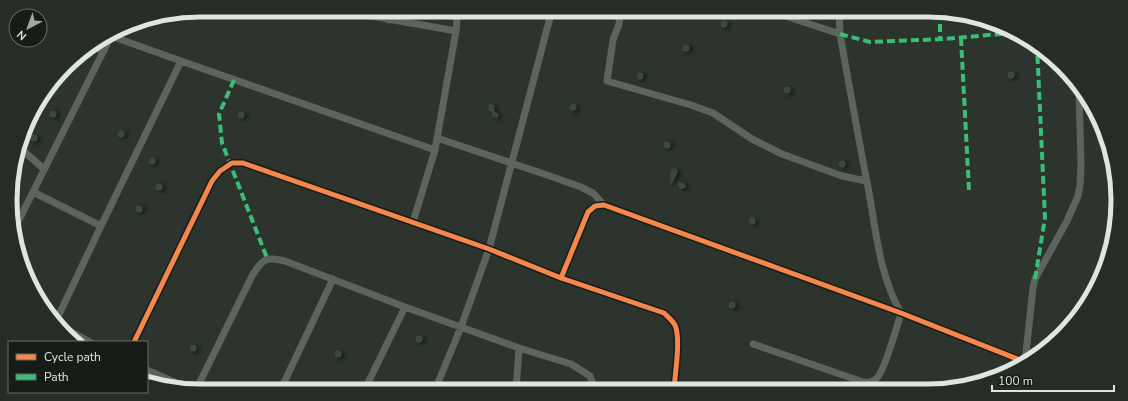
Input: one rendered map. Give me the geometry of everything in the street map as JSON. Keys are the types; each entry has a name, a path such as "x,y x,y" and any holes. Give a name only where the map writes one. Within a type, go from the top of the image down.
{"street":[{"path":"374,17 456,31"},
{"path":"412,222 435,150 457,17"},
{"path":"437,384 461,327 489,249 550,17"},
{"path":"620,17 613,40 607,81 691,105 713,113 752,139 782,154 842,176 866,181"},
{"path":"788,17 840,34"},
{"path":"753,344 863,382 870,383 877,378 883,367 901,313 893,298 877,246 840,34 839,17"},
{"path":"117,37 181,61 435,150"},
{"path":"18,221 108,42"},
{"path":"99,48 104,51"},
{"path":"58,316 181,61"},
{"path":"1026,355 1035,279 1067,221 1078,196 1082,165 1079,98"},
{"path":"437,138 548,175 593,193 604,205"},
{"path":"24,151 44,169"},
{"path":"134,341 212,181 220,172 232,163 243,163 489,249 561,278 664,313 672,320 677,336 674,384"},
{"path":"33,192 101,226"},
{"path":"561,278 588,212 595,206 604,205 901,313 1018,359"},
{"path":"199,384 252,276 263,260 271,258 285,261 519,348 571,364 578,367 590,376 592,384"},
{"path":"283,384 333,279"},
{"path":"367,384 405,306"},
{"path":"76,334 88,341"},
{"path":"516,384 519,348"},
{"path":"148,370 172,381"}],"building":[{"path":"724,21 727,24 724,27 721,24"},
{"path":"686,45 689,48 686,51 683,48"},
{"path":"1011,72 1014,75 1011,78 1008,75"},
{"path":"640,73 643,76 640,79 637,76"},
{"path":"787,87 790,90 787,93 784,90"},
{"path":"489,104 494,105 495,112 499,114 497,118 492,117 492,112 488,110"},
{"path":"573,104 576,107 573,110 570,107"},
{"path":"53,111 56,114 53,117 50,114"},
{"path":"241,112 244,115 241,118 238,115"},
{"path":"121,131 124,134 121,137 118,134"},
{"path":"34,135 37,138 34,141 31,138"},
{"path":"667,142 670,145 667,148 664,145"},
{"path":"152,158 155,161 152,164 149,161"},
{"path":"842,161 845,164 842,167 839,164"},
{"path":"673,168 677,169 678,172 670,186 671,171"},
{"path":"677,182 684,183 686,187 680,189"},
{"path":"159,184 162,187 159,190 156,187"},
{"path":"139,206 142,209 139,212 136,209"},
{"path":"752,218 755,221 752,224 749,221"},
{"path":"732,302 735,305 732,308 729,305"},
{"path":"419,336 422,339 419,342 416,339"},
{"path":"193,345 196,348 193,351 190,348"},
{"path":"338,351 341,354 338,357 335,354"}],"marked path":[{"path":"940,17 940,39"},
{"path":"840,34 870,42 945,39 1004,34"},
{"path":"961,38 969,190"},
{"path":"1035,279 1045,218 1037,54"},
{"path":"234,80 219,114 222,143 267,258"}],"cycle path":[{"path":"134,341 212,181 220,171 232,163 243,163 489,249 561,278 664,313 674,323 677,331 678,347 675,384"},
{"path":"561,278 588,212 595,206 604,205 901,313 1018,359"}]}
